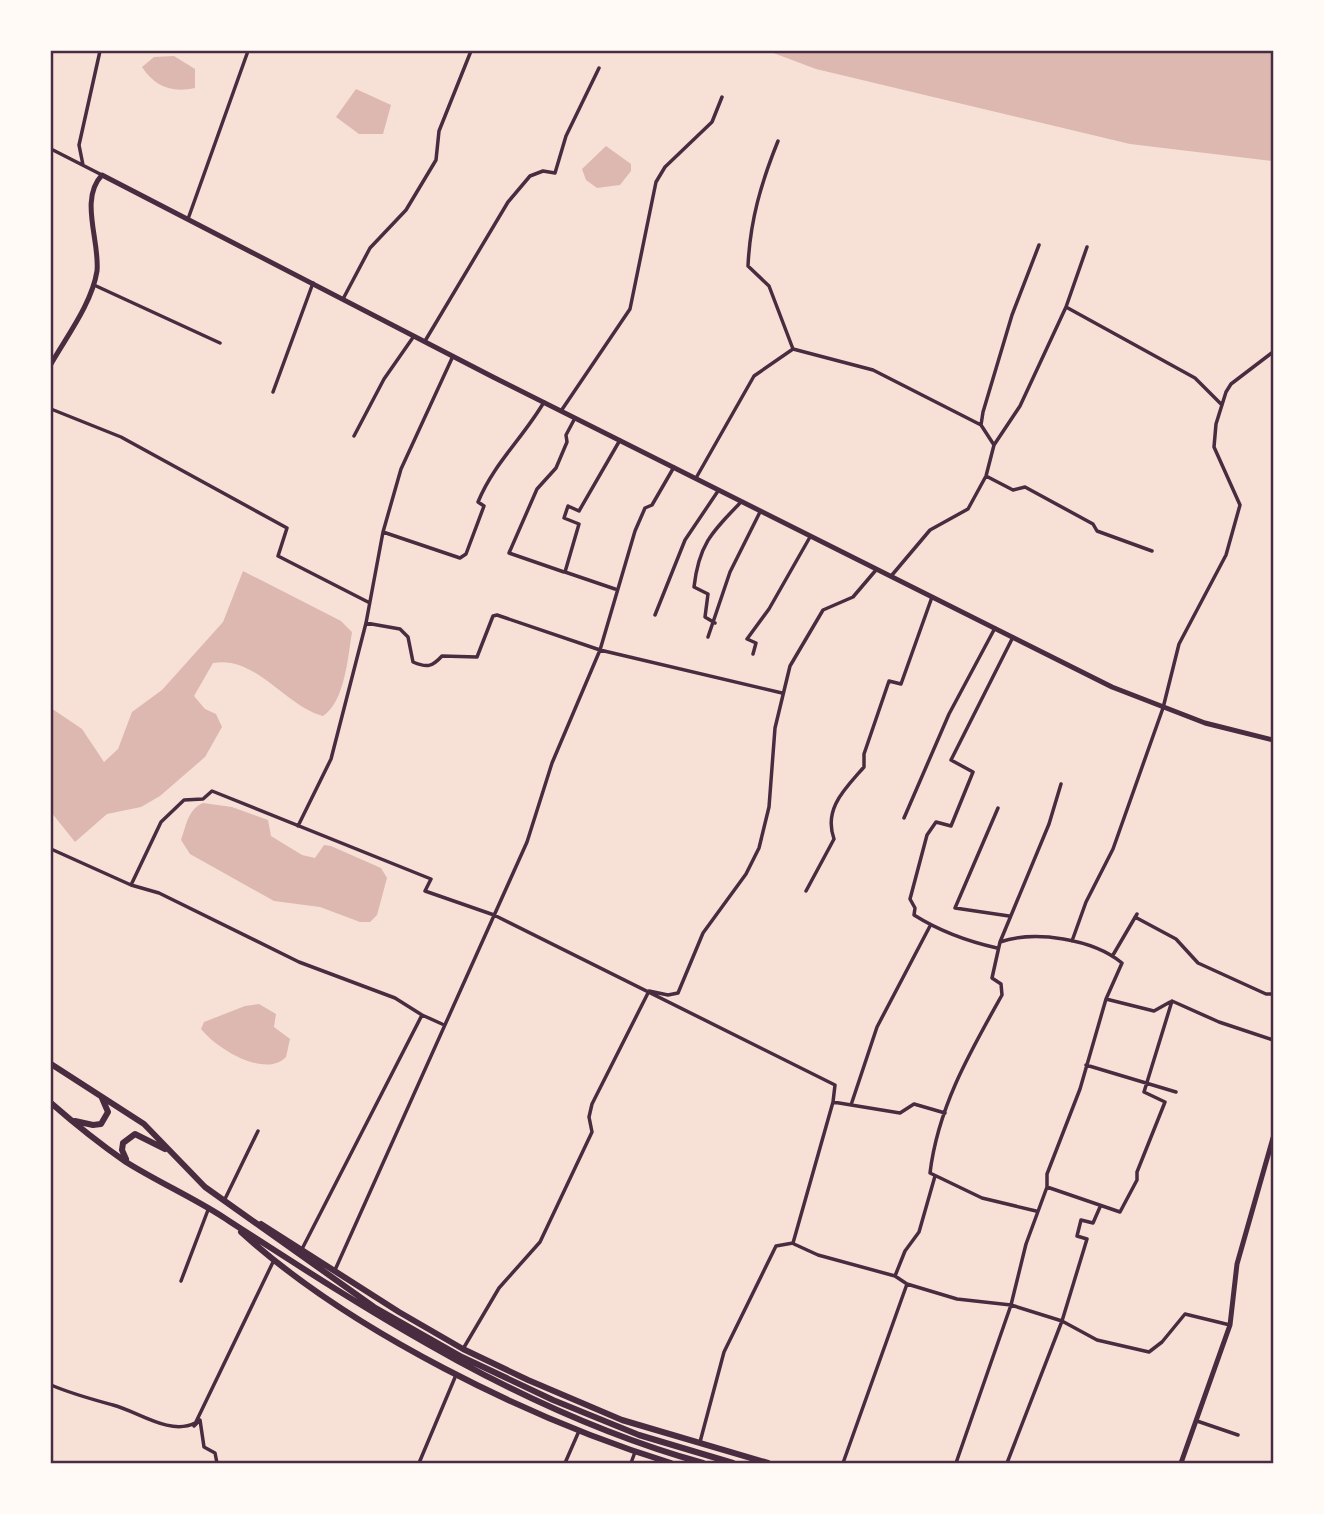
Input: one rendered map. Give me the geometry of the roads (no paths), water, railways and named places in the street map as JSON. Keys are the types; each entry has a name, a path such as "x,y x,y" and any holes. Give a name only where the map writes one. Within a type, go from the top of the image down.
{"highway":[{"path":"51,1064 144,1124 176,1158 224,1201 365,1301 515,1383 639,1435 733,1463"},
{"path":"70,1119 85,1124 101,1124 108,1112 99,1094"},
{"path":"51,1104 129,1163 209,1208 370,1313 458,1364 576,1420 703,1463"},
{"path":"129,1163 123,1156 123,1143 135,1134 153,1141 176,1158"},
{"path":"225,1218 274,1260 378,1330 457,1373 579,1430 671,1463"},
{"path":"252,1221 268,1227 334,1272 463,1349 587,1406 699,1444 768,1463"}],"street":[{"path":"83,165 79,145 100,51"},
{"path":"188,219 248,51"},
{"path":"342,299 370,248 406,211 436,160 439,131 471,51"},
{"path":"425,341 508,202 530,176 543,171 555,173 566,136 599,68"},
{"path":"561,411 630,309 656,182 665,167 712,122 722,97"},
{"path":"778,141 762,181 749,228 748,266 769,286 793,349"},
{"path":"51,149 561,411 949,603 1112,687 1163,708 1273,740"},
{"path":"51,364 93,285 97,249 92,195 103,175"},
{"path":"981,425 1012,315 1039,245"},
{"path":"892,575 930,530 968,509 986,476 994,445 1020,406 1066,307 1087,247"},
{"path":"273,392 313,284"},
{"path":"93,285 220,343"},
{"path":"1066,307 1195,377 1222,405"},
{"path":"354,436 384,379 414,336"},
{"path":"696,478 754,376 793,349 873,370 981,425 994,445"},
{"path":"1072,941 1086,902 1113,849 1163,708 1179,645 1226,555 1240,505 1214,447 1216,424 1222,405 1231,384 1273,352"},
{"path":"298,826 331,759 366,623 383,532 401,468 453,356"},
{"path":"383,532 460,558 466,554 484,506 478,502 488,477 511,445 519,442 544,402"},
{"path":"51,410 121,437 287,528 278,556 368,602"},
{"path":"575,418 566,435 567,442 556,468 537,489 509,554 615,590"},
{"path":"565,572 579,524 564,517 568,506 579,511 620,440"},
{"path":"334,1272 443,1024 527,842 552,763 600,650 615,590 640,518 645,508 652,505 674,467"},
{"path":"986,476 1013,489 1025,487 1093,524 1097,531 1152,551"},
{"path":"655,615 685,540 719,489"},
{"path":"715,623 705,617 708,594 694,587 696,568 708,535 742,501"},
{"path":"708,637 715,623 730,572 761,510"},
{"path":"753,654 756,643 747,639 769,609 811,535"},
{"path":"649,991 668,995 678,993 703,933 746,874 759,848 769,807 775,728 790,666 824,610 853,597 878,568"},
{"path":"806,891 834,839 831,816 838,797 864,767 864,754 889,681 901,684 933,595"},
{"path":"366,623 400,629 408,637 413,662 425,667 433,665 442,656 477,657 493,616 496,615 600,650 782,693"},
{"path":"904,818 949,713 995,628"},
{"path":"998,948 954,937 930,926 914,915 915,908 910,899 927,835 936,822 951,826 973,772 951,760 1013,636"},
{"path":"1036,1211 982,1198 930,1173 934,1141 960,1070 1002,995 1001,984 992,978 998,948 1045,834 1061,784"},
{"path":"131,885 161,822 184,800 203,799 212,791 431,879 425,891 494,915 835,1085 833,1102 793,1243"},
{"path":"998,808 955,908 1009,916"},
{"path":"51,849 131,885 159,893 299,962 395,998 443,1024"},
{"path":"1113,956 1136,915 1176,939 1198,963 1266,994 1273,994"},
{"path":"851,1105 877,1027 907,964 930,926"},
{"path":"956,1463 1011,1305 1036,1211 1047,1187 1047,1174 1080,1088 1106,999 1122,963 1087,942 1014,937 1000,942"},
{"path":"463,1349 499,1288 540,1242 592,1132 589,1117 592,1104 649,991"},
{"path":"1106,999 1154,1011 1172,1000"},
{"path":"1172,1000 1219,1022 1273,1040"},
{"path":"1047,1187 1120,1212 1137,1180 1137,1172 1165,1102 1144,1091 1172,1000"},
{"path":"302,1250 422,1015"},
{"path":"1086,1065 1176,1092"},
{"path":"833,1102 900,1113 914,1104 945,1113"},
{"path":"224,1201 258,1131"},
{"path":"1181,1463 1230,1325 1237,1264 1273,1138"},
{"path":"895,1276 905,1251 919,1232 936,1176"},
{"path":"1007,1463 1062,1321 1087,1239 1077,1236 1081,1220 1093,1223 1100,1206"},
{"path":"181,1282 209,1208"},
{"path":"699,1444 724,1352 776,1246 793,1243 818,1255 895,1276 907,1284 957,1299 1011,1305 1062,1321 1097,1340 1149,1352 1162,1342 1185,1314 1230,1325"},
{"path":"200,1420 194,1426 274,1260"},
{"path":"843,1463 907,1284"},
{"path":"419,1463 457,1373"},
{"path":"51,1385 81,1398 115,1405 156,1421 187,1427 200,1420"},
{"path":"200,1420 204,1447 215,1453 217,1463"},
{"path":"1196,1421 1238,1435"},
{"path":"565,1463 579,1430"},
{"path":"631,1463 635,1452"}]}
